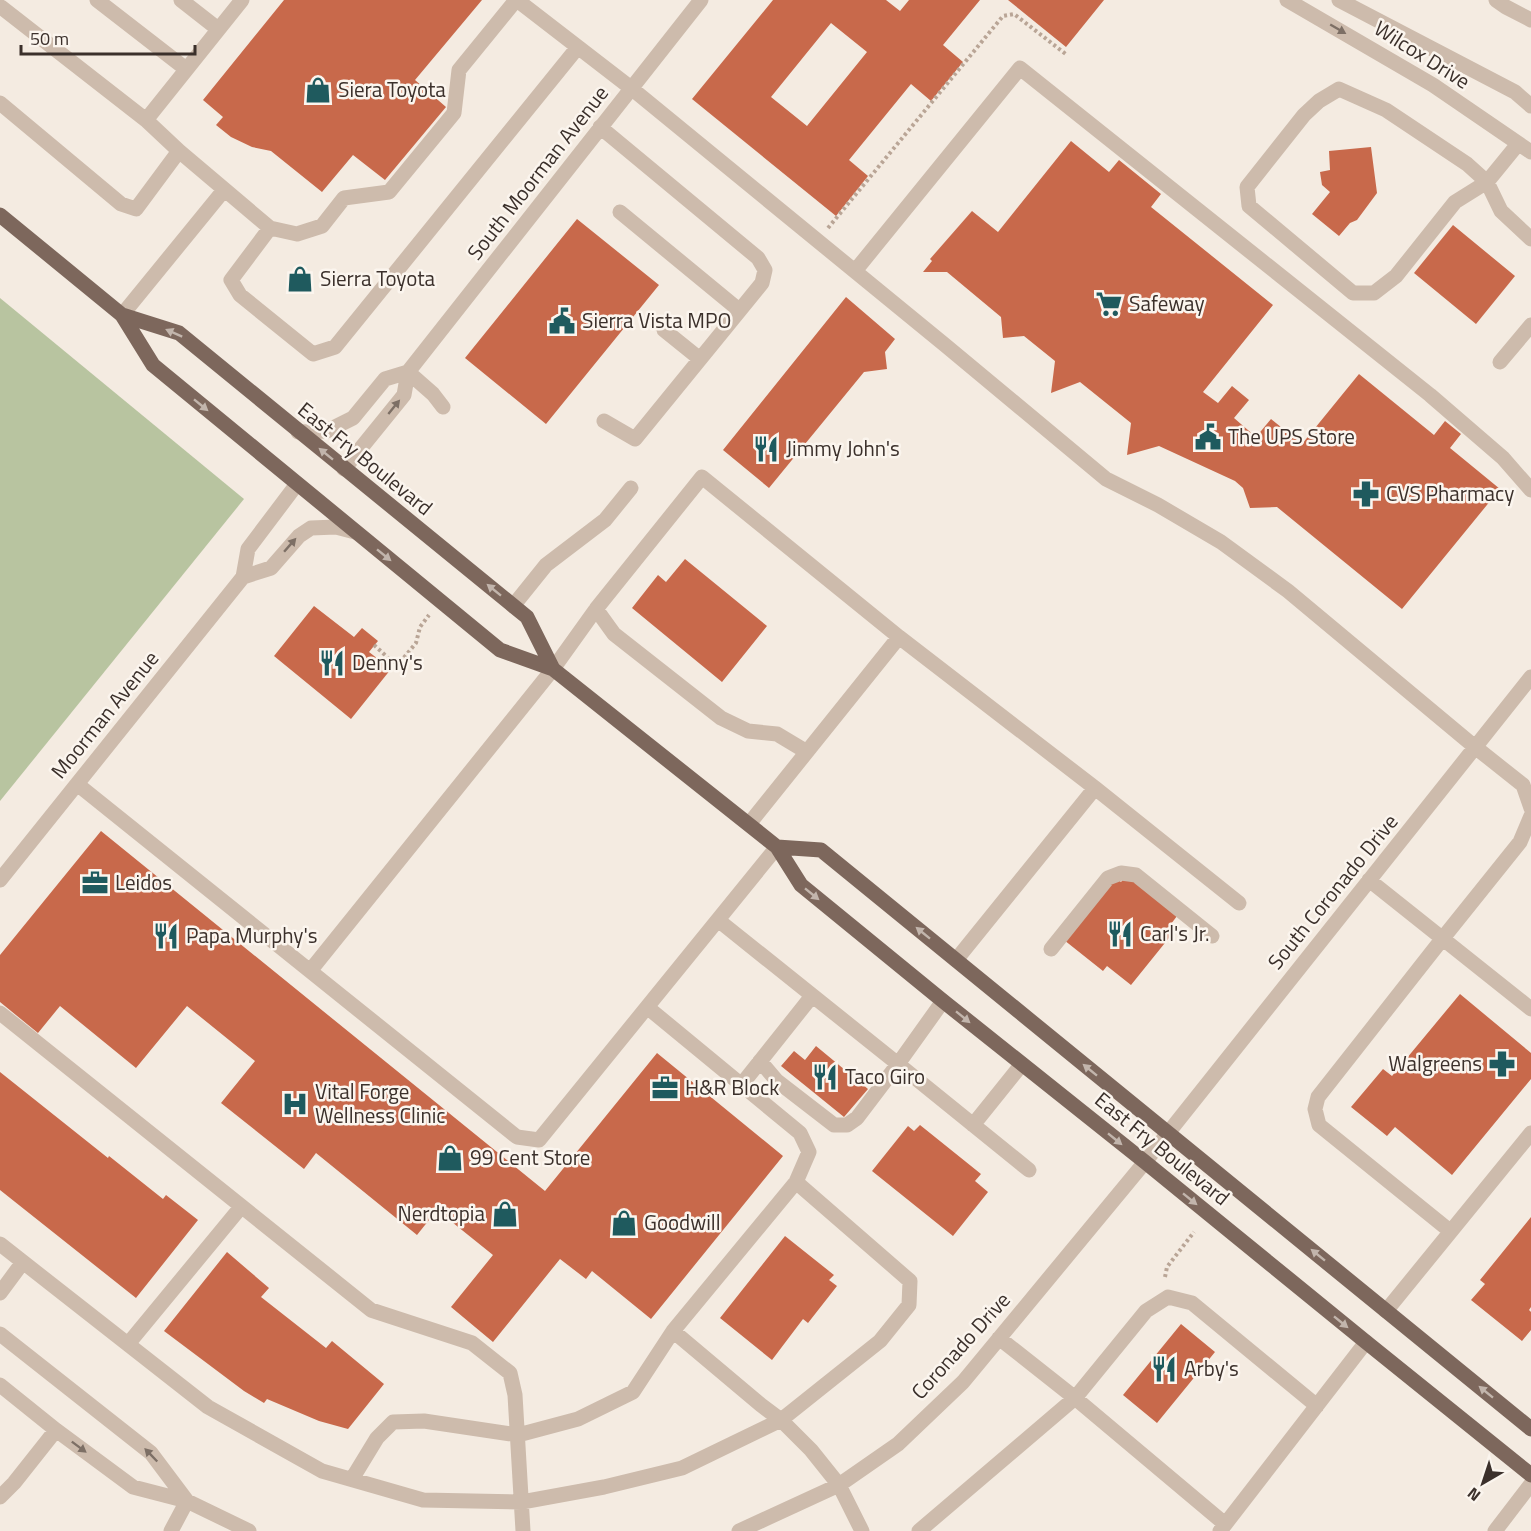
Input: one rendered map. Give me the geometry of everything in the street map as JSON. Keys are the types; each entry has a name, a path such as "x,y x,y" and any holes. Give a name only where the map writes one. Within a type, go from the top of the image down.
{"main road":[{"name":"East Fry Boulevard","path":"0,215 122,315 153,365 355,532 500,650 553,669 749,824 777,847 801,885 1531,1475"},
{"name":"East Fry Boulevard","path":"122,315 179,333 527,617 553,669"},
{"name":"East Fry Boulevard","path":"777,847 821,850 1531,1429"}],"street":[{"path":"97,0 186,69"},
{"path":"181,0 218,29"},
{"path":"146,120 242,0"},
{"path":"3,5 146,120 270,228 297,234 322,226 344,198 389,192 454,113 459,70 516,0 631,88 1106,479 1158,505 1221,542 1288,591 1523,785 1531,808"},
{"name":"South Moorman Avenue","path":"344,469 404,395 408,372 701,0"},
{"name":"Wilcox Drive","path":"1287,0 1434,85 1525,148"},
{"name":"Wilcox Drive","path":"1339,0 1515,92 1531,105"},
{"path":"1496,0 1531,20"},
{"path":"270,228 231,280 240,295 313,354 335,347 579,47"},
{"path":"855,271 1020,68 1430,395 1503,458 1531,490"},
{"path":"1525,148 1487,182 1455,202 1395,276 1374,292 1353,293 1250,206 1247,187 1304,115 1319,101 1339,88 1386,110 1467,164 1487,182 1501,211 1531,239"},
{"path":"0,103 121,204 136,209 179,151"},
{"path":"600,127 758,258 765,270 762,283 635,439 604,421"},
{"path":"122,315 224,190"},
{"path":"621,212 739,310"},
{"path":"1500,362 1531,325"},
{"path":"664,330 700,359"},
{"path":"408,372 433,394 443,407"},
{"name":"South Moorman Avenue","path":"298,432 327,431 352,418 385,379 408,372"},
{"path":"310,971 553,669 596,609 702,477 899,637 1095,788 1239,903"},
{"name":"Moorman Avenue","path":"0,880 243,577 248,549 297,484"},
{"path":"513,606 546,565 605,520 631,488"},
{"path":"243,577 271,568 299,536 311,528 336,527 355,532"},
{"path":"596,609 614,634 721,718 748,731 777,734 807,752"},
{"path":"749,824 899,637"},
{"name":"South Coronado Drive","path":"1168,1133 1531,677"},
{"path":"77,784 517,1137 539,1140 777,847"},
{"path":"956,960 1095,788"},
{"path":"1450,1231 1319,1125 1315,1109 1318,1097 1520,842 1531,816"},
{"path":"1051,949 1108,878 1121,873 1136,875 1212,936"},
{"path":"1369,880 1531,1009"},
{"path":"718,920 1029,1170"},
{"path":"742,1084 812,996"},
{"path":"760,1061 777,1081 834,1125 847,1125 857,1118 943,1001"},
{"path":"352,1479 377,1438 393,1422 424,1421 518,1435 578,1419 633,1392 673,1331 796,1182 808,1152 800,1132 647,1007"},
{"path":"0,1012 371,1310 472,1343 510,1373 515,1395 523,1531"},
{"path":"974,1125 1022,1064"},
{"name":"Coronado Drive","path":"739,1531 838,1485 898,1444 963,1382 1168,1133"},
{"path":"1386,1311 1531,1133"},
{"path":"0,1244 208,1407 322,1471 423,1500 522,1502 604,1487 682,1468 781,1420 880,1341 909,1305 910,1281 796,1182"},
{"path":"128,1344 242,1207"},
{"path":"0,1293 23,1262"},
{"path":"920,1531 1075,1398 1146,1311 1168,1297 1192,1303 1317,1406"},
{"path":"673,1331 761,1406 781,1420 811,1450 838,1485 862,1531"},
{"path":"0,1334 151,1453 187,1501"},
{"path":"999,1338 1075,1398 1223,1528 1366,1342"},
{"path":"0,1385 56,1430 134,1487 187,1501 249,1531"},
{"path":"0,1497 56,1430"},
{"path":"1495,1531 1531,1484"},
{"path":"171,1531 187,1501"}],"path":[{"path":"817,240 1003,16 1014,14 1067,55"},
{"path":"374,645 397,666 416,643 420,627 430,615"},
{"path":"1165,1277 1167,1267 1194,1232"}],"green space":[{"path":"0,298 244,499 0,801"}],"building":[{"name":"Siera Toyota","path":"284,0 482,0 415,80 446,107 385,180 353,155 322,192 271,151 252,147 231,137 216,125 223,117 203,100"},
{"path":"773,0 886,0 900,11 909,0 980,0 943,45 963,62 931,101 911,84 849,160 868,176 836,216 692,99","holes":["831,23 867,52 807,126 771,97"]},
{"path":"1008,0 1104,0 1066,47"},
{"path":"1071,141 1109,172 1119,160 1161,194 1151,207 1273,305 1203,392 1218,403 1232,386 1249,400 1234,418 1256,437 1271,419 1302,444 1359,374 1434,435 1445,421 1461,434 1450,448 1500,489 1402,609 1277,507 1250,508 1243,488 1235,481 1159,446 1127,455 1131,423 1080,382 1051,393 1055,361 1024,336 1003,338 1001,317 947,272 923,272 932,261 930,259 972,211 998,232"},
{"path":"1371,147 1377,193 1357,220 1350,223 1339,236 1312,214 1330,192 1322,185 1320,172 1330,170 1329,151"},
{"name":"Sierra Vista MPO","path":"577,219 659,285 546,424 465,358"},
{"path":"1453,225 1515,276 1476,324 1414,273"},
{"path":"846,297 895,339 885,352 887,369 864,372 769,488 723,450"},
{"path":"685,559 767,626 722,682 632,608 658,575 666,582"},
{"name":"Denny's","path":"314,606 354,637 362,628 378,641 369,652 391,669 351,719 274,656"},
{"path":"101,831 545,1191 657,1053 783,1156 651,1319 592,1271 586,1279 560,1259 493,1342 451,1307 493,1255 437,1210 417,1235 316,1153 304,1169 221,1103 255,1061 187,1006 136,1068 60,1006 38,1033 0,1002 0,955"},
{"name":"Carl's Jr.","path":"1127,875 1177,916 1171,924 1177,928 1131,985 1107,966 1103,971 1064,940 1115,877 1121,882"},
{"name":"Walgreens","path":"1460,994 1531,1053 1531,1079 1452,1175 1395,1127 1387,1136 1351,1107 1383,1069 1392,1076"},
{"name":"Taco Giro","path":"816,1046 868,1089 844,1117 781,1066 794,1051 805,1060"},
{"path":"0,1072 108,1158 109,1156 163,1199 166,1195 198,1220 136,1298 0,1190"},
{"path":"920,1125 981,1174 975,1181 988,1192 953,1236 872,1171 908,1126 914,1131"},
{"path":"1531,1217 1531,1307 1529,1310 1531,1330 1522,1341 1471,1300 1485,1284 1480,1280"},
{"path":"785,1236 834,1275 829,1280 837,1286 808,1323 803,1319 772,1360 720,1318"},
{"path":"227,1252 269,1288 261,1297 326,1348 332,1341 384,1384 348,1429 319,1421 267,1399 264,1403 244,1391 164,1331"},
{"path":"1181,1324 1215,1352 1157,1423 1123,1395"}],"place":[{"name":"Siera Toyota","path":"318,90"},
{"name":"Sierra Toyota","path":"300,279"},
{"name":"Safeway","path":"1109,304"},
{"name":"Sierra Vista MPO","path":"562,321"},
{"name":"The UPS Store","path":"1208,437"},
{"name":"Jimmy John's","path":"766,449"},
{"name":"CVS Pharmacy","path":"1366,494"},
{"name":"Denny's","path":"332,663"},
{"name":"Leidos","path":"95,883"},
{"name":"Carl's Jr.","path":"1120,934"},
{"name":"Papa Murphy's","path":"166,936"},
{"name":"Walgreens","path":"1502,1064"},
{"name":"Taco Giro","path":"825,1077"},
{"name":"H&R Block","path":"665,1088"},
{"name":"Vital Forge Wellness Clinic","path":"295,1104"},
{"name":"99 Cent Store","path":"450,1158"},
{"name":"Nerdtopia","path":"505,1214"},
{"name":"Goodwill","path":"624,1223"},
{"name":"Arby's","path":"1164,1369"}]}
